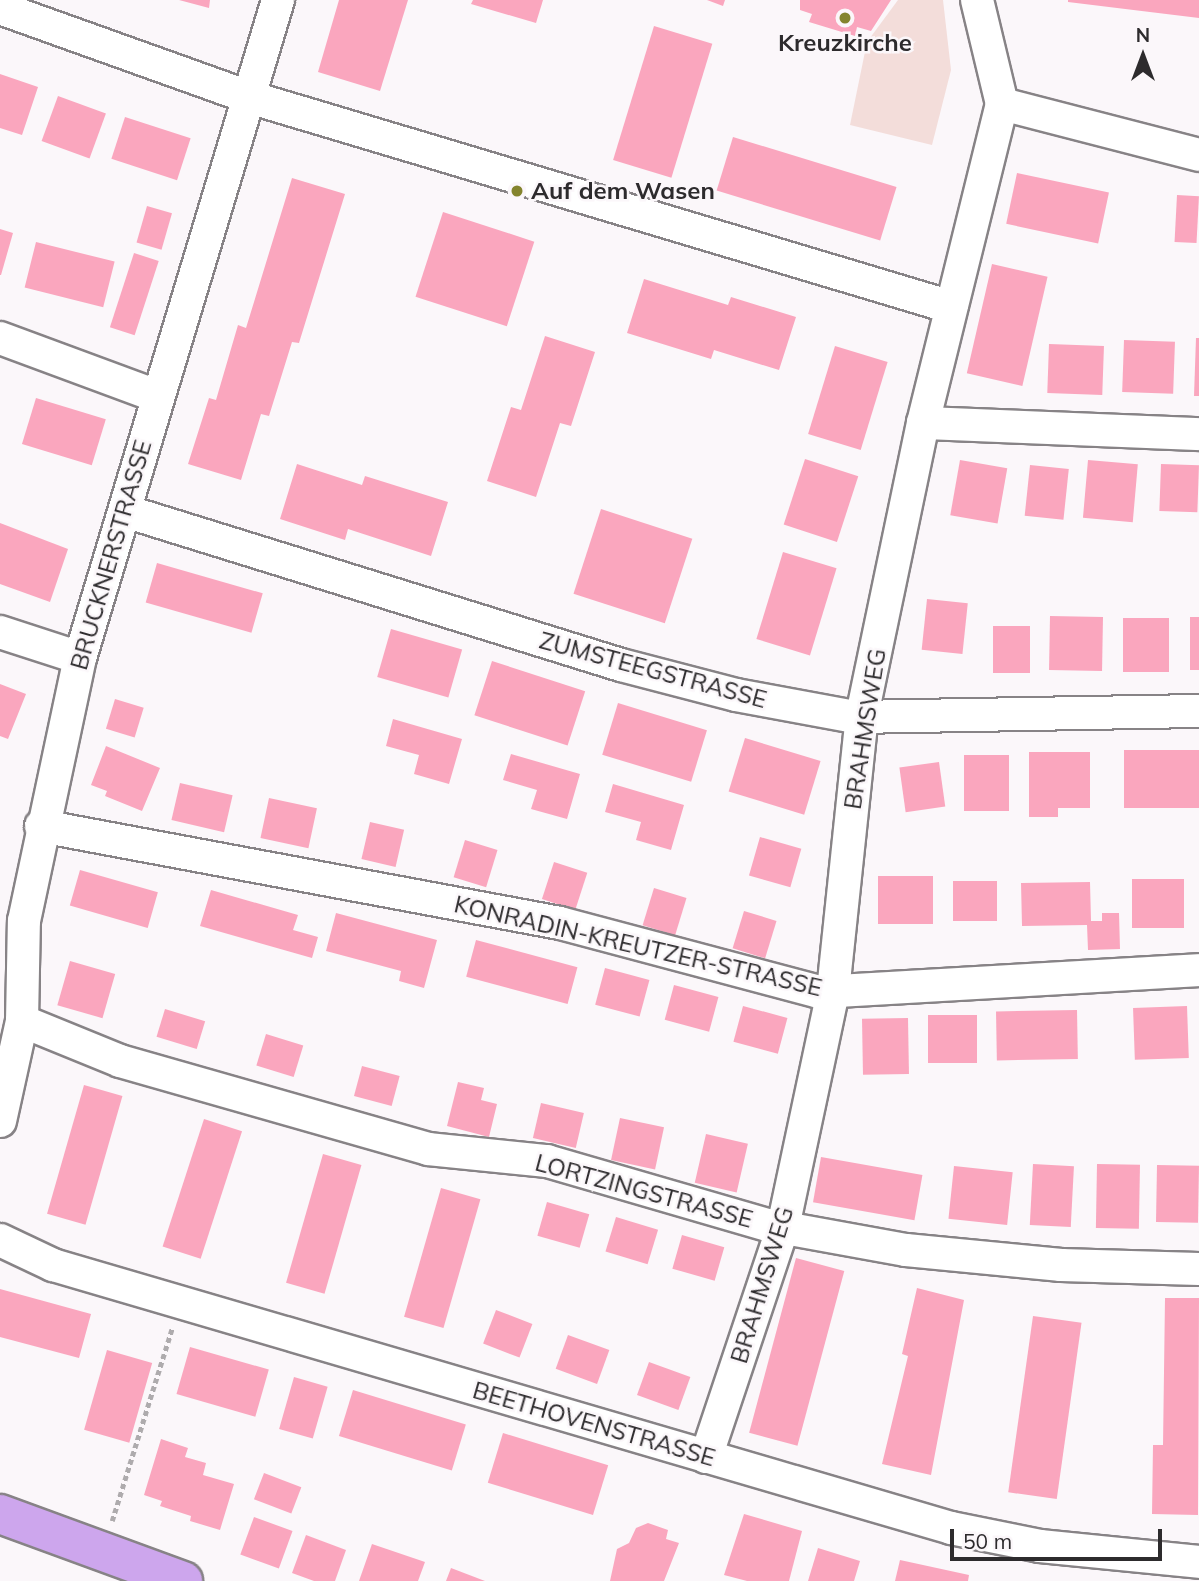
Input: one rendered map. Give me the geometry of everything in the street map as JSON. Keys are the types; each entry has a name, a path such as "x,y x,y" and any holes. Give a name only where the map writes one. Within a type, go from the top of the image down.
{"main road":[{"path":"0,1514 183,1581"}],"street":[{"name":"BRUCKNERSTRASSE","path":"0,1121 22,1021 12,916 41,826 80,658 125,511 156,396 278,0"},
{"name":"BRAHMSWEG","path":"706,1457 783,1227 833,991 862,716 923,423 1002,104 977,0"},
{"path":"0,8 249,97 951,307"},
{"path":"1002,104 1199,155"},
{"path":"0,338 156,396"},
{"path":"923,423 1199,434"},
{"name":"ZUMSTEEGSTRASSE","path":"125,511 621,665 736,695 862,716 1199,711"},
{"path":"0,632 80,658"},
{"name":"KONRADIN-KREUTZER-STRASSE","path":"41,826 560,923 819,992 1199,970"},
{"name":"LORTZINGSTRASSE","path":"22,1021 120,1061 428,1149 547,1161 783,1227 906,1250 1061,1265 1199,1269"},
{"name":"BEETHOVENSTRASSE","path":"0,1240 53,1265 951,1528 1040,1546 1199,1562"}],"path":[{"path":"103,1552 180,1302"}],"shaded area":[{"path":"898,0 943,0 951,70 932,145 850,125 867,42"}],"building":[{"path":"179,0 210,0 209,8"},
{"path":"339,0 408,0 380,91 318,72"},
{"path":"473,0 543,0 536,23 471,4"},
{"path":"707,0 725,0 723,6"},
{"name":"Kreuzkirche","path":"800,0 891,0 871,31 857,27 855,36 809,22 812,14 800,10"},
{"path":"1199,0 1199,18 1068,2"},
{"path":"654,26 712,44 671,178 613,160"},
{"path":"0,74 38,87 22,135 0,128"},
{"path":"58,96 106,113 90,159 42,141"},
{"path":"125,117 191,138 177,180 111,159"},
{"path":"733,137 897,187 880,241 717,191"},
{"path":"1017,173 1109,193 1098,243 1006,224"},
{"path":"292,178 345,194 299,343 292,342 269,416 261,414 241,480 188,464 209,398 216,400 238,325 246,328"},
{"path":"1177,195 1199,196 1197,243 1175,242"},
{"path":"147,206 172,213 162,250 137,243"},
{"path":"443,212 534,242 507,326 415,297"},
{"path":"0,229 13,233 1,275 0,275"},
{"path":"36,242 115,262 103,307 25,288"},
{"path":"134,253 159,261 135,335 110,327"},
{"path":"992,264 1048,277 1022,386 967,373"},
{"path":"644,279 728,305 731,297 796,317 779,370 714,350 711,359 627,333"},
{"path":"545,336 595,352 571,426 560,423 536,497 487,481 511,407 521,410"},
{"path":"1196,338 1199,338 1199,396 1194,396"},
{"path":"1124,340 1175,342 1173,394 1122,392"},
{"path":"1049,344 1104,346 1102,395 1047,393"},
{"path":"835,346 888,362 861,450 808,434"},
{"path":"36,398 106,419 92,465 22,444"},
{"path":"805,459 858,476 837,542 784,525"},
{"path":"960,460 1007,468 998,523 950,515"},
{"path":"1088,460 1138,464 1133,522 1083,518"},
{"path":"297,464 362,485 365,476 448,502 431,556 348,529 345,540 280,519"},
{"path":"1161,464 1199,465 1197,512 1159,511"},
{"path":"1030,465 1069,469 1063,520 1025,516"},
{"path":"601,509 692,539 665,623 573,594"},
{"path":"0,523 68,549 50,602 0,584"},
{"path":"783,552 837,568 810,655 756,639"},
{"path":"157,563 263,593 251,633 146,602"},
{"path":"927,599 968,603 962,654 922,650"},
{"path":"1050,616 1103,617 1102,671 1049,670"},
{"path":"1190,617 1199,617 1199,670 1190,670"},
{"path":"1123,618 1169,618 1169,672 1123,672"},
{"path":"993,626 1030,626 1030,673 993,673"},
{"path":"391,629 462,649 448,697 377,677"},
{"path":"492,661 585,691 568,745 474,715"},
{"path":"0,684 26,694 8,739 0,736"},
{"path":"115,699 144,708 135,737 106,729"},
{"path":"618,703 707,730 691,782 602,755"},
{"path":"393,719 462,739 449,784 414,774 419,755 386,746"},
{"path":"745,738 821,761 804,815 729,792"},
{"path":"106,746 160,768 142,811 105,796 107,791 91,785"},
{"path":"1124,750 1199,750 1199,808 1124,808"},
{"path":"1029,752 1090,752 1090,808 1058,808 1058,817 1029,817"},
{"path":"511,754 580,774 567,819 531,809 537,790 503,780"},
{"path":"964,755 1009,755 1009,811 964,811"},
{"path":"939,762 945,807 906,812 899,768"},
{"path":"180,783 233,795 224,832 171,820"},
{"path":"613,784 684,805 671,850 636,840 641,822 605,812"},
{"path":"269,798 317,808 308,848 260,838"},
{"path":"370,822 404,830 396,867 361,859"},
{"path":"760,837 801,849 790,887 749,875"},
{"path":"465,840 498,850 486,887 454,877"},
{"path":"554,862 587,873 575,910 542,899"},
{"path":"80,870 158,892 148,928 70,906"},
{"path":"878,876 933,876 933,924 878,924"},
{"path":"1132,879 1184,879 1184,928 1132,928"},
{"path":"953,881 997,881 997,921 953,921"},
{"path":"1090,882 1091,921 1102,921 1102,913 1119,913 1120,949 1088,950 1087,925 1022,926 1021,883"},
{"path":"654,888 687,898 675,935 643,925"},
{"path":"211,890 298,915 293,930 318,937 312,958 200,926"},
{"path":"744,911 777,921 765,958 733,948"},
{"path":"336,913 437,940 424,988 399,981 401,971 326,951"},
{"path":"476,940 577,967 568,1004 466,977"},
{"path":"70,961 115,974 102,1018 57,1005"},
{"path":"605,968 649,980 640,1017 595,1005"},
{"path":"674,985 718,997 709,1032 665,1020"},
{"path":"743,1006 787,1018 778,1054 733,1042"},
{"path":"1187,1006 1189,1058 1135,1060 1133,1008"},
{"path":"165,1009 205,1021 197,1049 157,1037"},
{"path":"1077,1010 1078,1059 997,1060 996,1011"},
{"path":"928,1015 977,1015 977,1063 928,1063"},
{"path":"908,1018 909,1074 863,1075 862,1019"},
{"path":"266,1034 303,1045 294,1077 256,1066"},
{"path":"362,1066 400,1076 392,1106 354,1096"},
{"path":"458,1082 484,1088 481,1100 497,1104 489,1137 447,1126"},
{"path":"84,1085 122,1096 86,1225 47,1214"},
{"path":"541,1103 584,1113 576,1148 533,1138"},
{"path":"620,1118 664,1127 655,1169 611,1160"},
{"path":"204,1119 242,1131 201,1259 163,1246"},
{"path":"706,1134 748,1144 737,1192 695,1183"},
{"path":"323,1154 361,1165 325,1294 286,1283"},
{"path":"821,1157 922,1175 914,1220 813,1202"},
{"path":"1033,1164 1074,1166 1071,1227 1030,1225"},
{"path":"1097,1164 1140,1165 1139,1229 1096,1228"},
{"path":"1157,1165 1199,1166 1198,1223 1156,1222"},
{"path":"954,1166 1013,1172 1007,1225 948,1219"},
{"path":"441,1188 480,1199 443,1328 404,1317"},
{"path":"547,1202 589,1214 580,1248 537,1236"},
{"path":"616,1217 658,1230 648,1264 605,1251"},
{"path":"682,1235 724,1247 715,1281 672,1269"},
{"path":"796,1258 844,1271 797,1446 749,1433"},
{"path":"917,1288 964,1300 931,1475 882,1464 908,1356 902,1354"},
{"path":"0,1289 91,1314 79,1358 0,1337"},
{"path":"1165,1298 1199,1298 1198,1515 1152,1514 1153,1445 1163,1445"},
{"path":"496,1310 532,1324 520,1358 483,1344"},
{"path":"1033,1316 1082,1323 1057,1499 1008,1492"},
{"path":"568,1335 609,1350 597,1384 556,1369"},
{"path":"190,1347 269,1370 255,1417 176,1394"},
{"path":"107,1350 152,1363 129,1443 84,1430"},
{"path":"649,1362 690,1377 678,1410 637,1395"},
{"path":"294,1377 328,1387 313,1439 279,1429"},
{"path":"353,1390 466,1424 452,1470 339,1436"},
{"path":"503,1433 608,1465 593,1515 488,1483"},
{"path":"161,1439 188,1448 185,1457 206,1463 203,1475 234,1484 220,1530 190,1521 191,1516 160,1506 162,1501 144,1495"},
{"path":"264,1473 301,1487 291,1513 254,1499"},
{"path":"744,1514 802,1531 789,1581 747,1581 724,1575"},
{"path":"254,1517 293,1531 279,1569 240,1555"},
{"path":"648,1523 668,1530 666,1539 679,1543 664,1581 610,1581 617,1549 629,1543 636,1528"},
{"path":"306,1535 346,1550 335,1581 314,1581 292,1573"},
{"path":"372,1544 425,1562 418,1581 359,1581"},
{"path":"818,1548 860,1561 854,1581 808,1581"},
{"path":"900,1560 969,1575 968,1581 895,1581"},
{"path":"451,1568 485,1581 446,1581"}],"place":[{"name":"Kreuzkirche","path":"845,18"},
{"name":"Auf dem Wasen","path":"517,191"}]}
